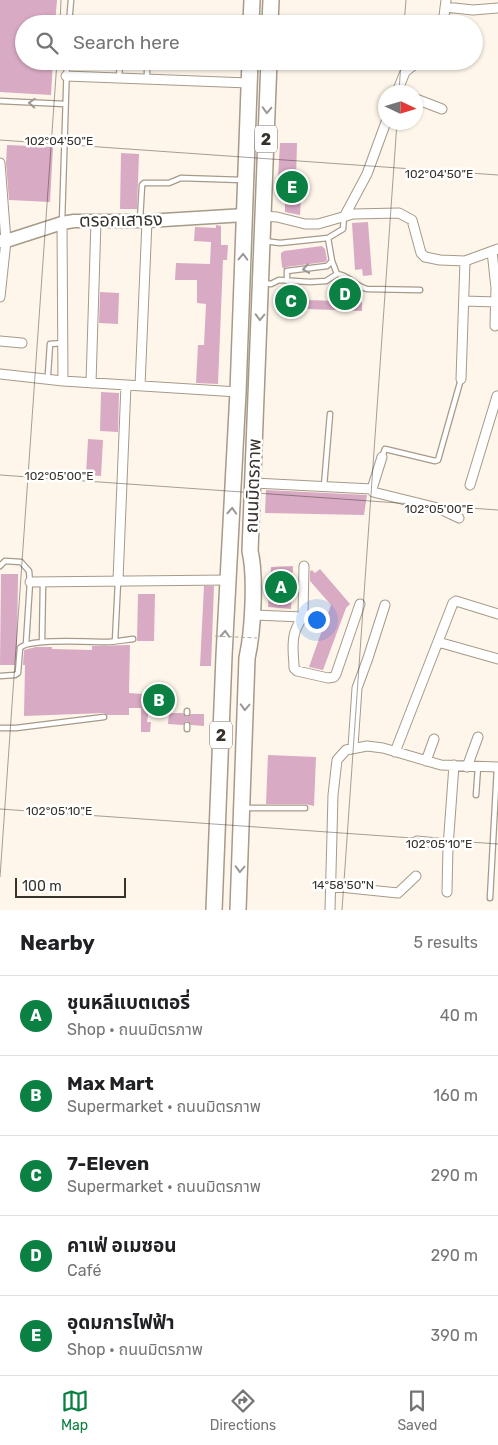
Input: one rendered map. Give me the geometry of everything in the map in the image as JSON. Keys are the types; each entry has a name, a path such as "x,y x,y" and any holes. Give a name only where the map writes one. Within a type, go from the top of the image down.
{"highway":[{"path":"251,15 252,0"},
{"path":"270,15 271,0"},
{"name":"ถนนมิตรภาพ","path":"214,910 224,656 238,392 250,70"},
{"name":"ถนนมิตรภาพ","path":"238,910 247,658 252,615 253,563 250,551 269,70"},
{"path":"245,215 263,216"},
{"path":"224,656 229,746 224,910"}],"street":[{"path":"445,4 472,10 498,8"},
{"path":"400,85 408,70"},
{"path":"66,76 249,82"},
{"path":"423,102 442,109"},
{"path":"344,217 368,174 383,130"},
{"path":"0,163 3,241 0,297"},
{"path":"263,216 277,217 305,224 318,224 353,214 399,212 412,220 421,253 425,257 440,260 465,260 495,250 496,326"},
{"name":"ตรอกเสาธง","path":"3,241 74,221 143,221 245,215"},
{"path":"91,383 96,221"},
{"path":"140,386 143,221"},
{"path":"62,223 63,381"},
{"path":"461,379 465,260"},
{"path":"464,301 497,302"},
{"path":"0,341 22,343"},
{"path":"0,374 63,381 238,392"},
{"path":"118,580 126,385"},
{"path":"470,485 497,396"},
{"path":"372,489 382,457"},
{"path":"253,483 372,489 373,492 438,508 459,518"},
{"path":"304,566 302,618 294,633 294,668 301,672 332,678 336,674 360,604"},
{"path":"30,582 228,580"},
{"path":"395,752 454,601 498,614"},
{"path":"353,747 357,688 385,605"},
{"path":"252,615 302,618"},
{"path":"438,642 498,659"},
{"path":"467,767 478,737"},
{"path":"426,762 434,739"},
{"path":"330,910 336,760 346,750 353,747 367,746 383,748 441,765 497,767"},
{"path":"447,892 448,844 454,765"},
{"path":"417,841 448,844"},
{"path":"330,886 398,893 416,876"}],"lane":[{"path":"70,15 71,0"},
{"path":"62,223 66,70"},
{"path":"119,70 119,78"},
{"path":"147,70 147,79"},
{"path":"0,101 65,104"},
{"path":"143,221 142,185 144,183 169,184 181,178 246,180"},
{"path":"262,241 280,243 328,238 343,230 344,217"},
{"path":"328,238 332,261 337,274"},
{"path":"303,241 304,248"},
{"path":"288,281 287,271 327,266 332,261"},
{"path":"261,283 271,284 279,280 326,281 337,274 344,274 361,288 420,290"},
{"path":"48,374 50,344 63,343"},
{"path":"382,457 385,449 435,461 438,460 461,379"},
{"path":"324,486 330,414"},
{"path":"0,566 5,561 21,562 29,572 26,644"},
{"path":"115,641 118,580"},
{"path":"42,642 43,583"},
{"path":"0,676 18,673 20,648 26,644 133,639"},
{"path":"0,728 16,728 104,718"},
{"path":"476,795 478,767"},
{"path":"490,898 497,767"},
{"path":"242,808 305,808"}],"path":[{"path":"215,636 257,638"}],"building":[{"path":"0,0 57,0 56,15 15,15 15,70 52,70 51,95 0,92"},
{"path":"280,143 297,143 296,179 307,179 307,197 301,197 300,215 285,212 285,196 277,196"},
{"path":"7,145 53,147 50,202 9,200 6,163"},
{"path":"121,153 139,154 137,209 120,209"},
{"path":"368,222 372,275 363,276 362,269 355,270 352,223"},
{"path":"216,225 221,226 221,245 228,245 227,260 223,260 218,384 196,383 198,345 204,345 206,304 197,303 197,280 175,280 176,263 210,264 211,242 194,241 195,227 216,228"},
{"path":"322,246 325,249 327,260 325,262 286,267 284,269 282,267 281,253 284,251"},
{"path":"337,290 354,290 354,301 362,302 362,311 279,308 280,293 307,294 307,300 337,301"},
{"path":"100,292 119,293 118,324 99,323"},
{"path":"101,392 119,393 118,432 100,431"},
{"path":"88,439 103,440 101,476 86,475"},
{"path":"266,490 367,495 364,515 265,513"},
{"path":"293,566 291,609 268,607 271,567"},
{"path":"320,569 350,604 346,608 323,670 309,667 331,605 310,581 310,571 312,570 315,573"},
{"path":"1,574 18,574 15,665 0,665"},
{"path":"204,586 214,586 211,666 200,666"},
{"path":"138,594 155,594 154,641 137,641"},
{"path":"130,645 129,693 171,696 170,705 150,703 147,722 151,722 150,732 141,732 141,708 129,708 129,715 107,715 104,713 24,716 24,650 36,647 52,647 52,649 92,650 92,646"},
{"path":"169,713 183,713 187,717 191,714 204,714 204,726 191,725 187,721 183,725 168,724"},
{"path":"268,755 316,757 314,806 305,804 266,804"}],"place":[{"name":"อุดมการไฟฟ้า","path":"292,187"},
{"name":"คาเฟ่ อเมซอน","path":"345,294"},
{"name":"7-Eleven","path":"291,301"},
{"name":"ชุนหลีแบตเตอรี่","path":"281,587"},
{"name":"Max Mart","path":"159,700"}]}
